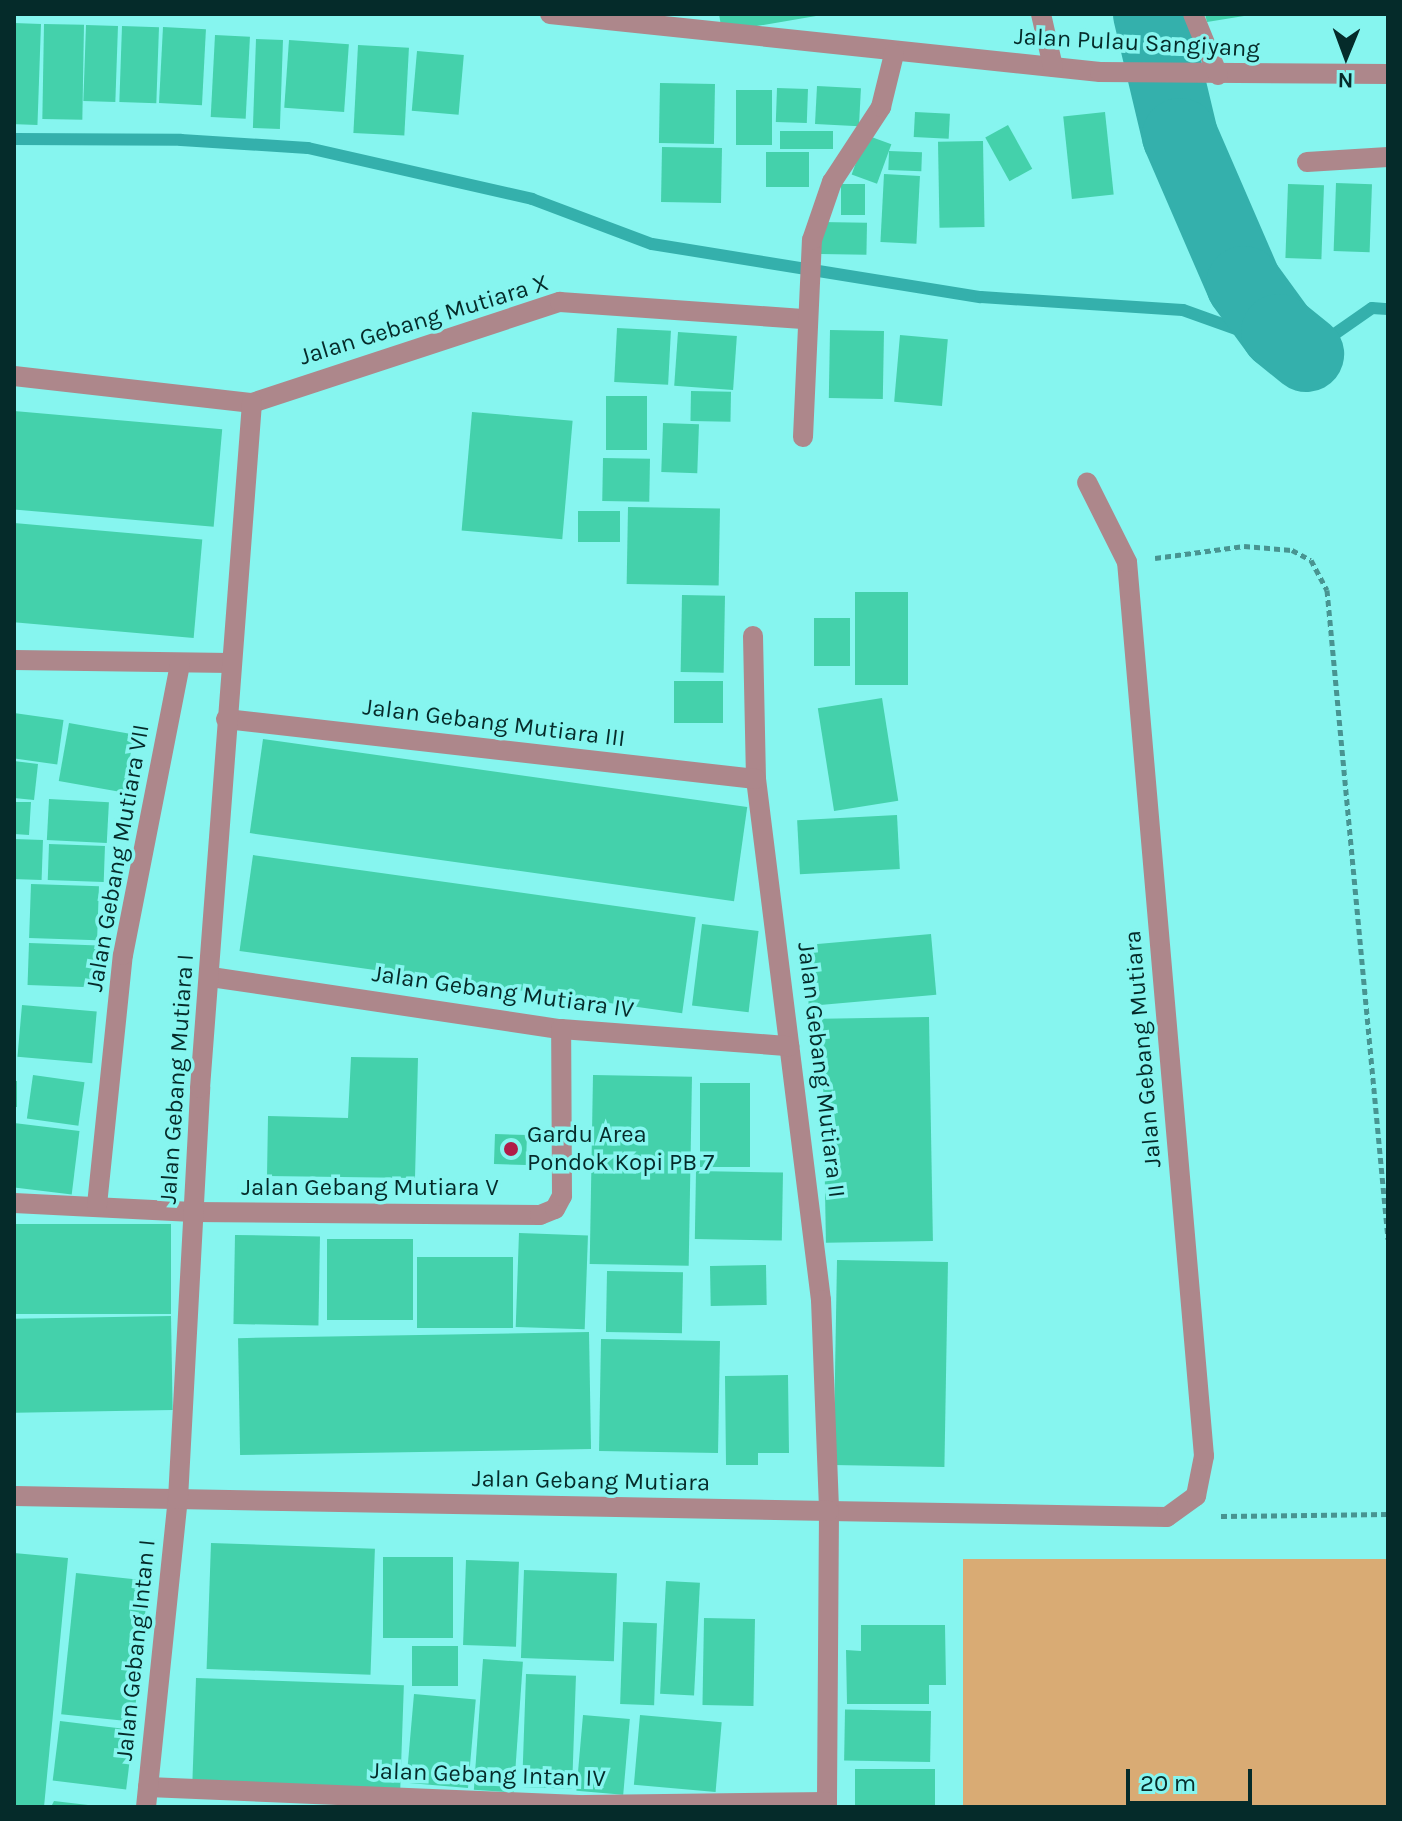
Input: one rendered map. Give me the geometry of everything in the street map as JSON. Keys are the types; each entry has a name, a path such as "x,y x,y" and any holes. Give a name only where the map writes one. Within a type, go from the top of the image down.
{"street":[{"name":"Jalan Pulau Sangiyang","path":"550,14 699,22 894,54 1100,72 1388,74"},
{"path":"1041,14 1053,67"},
{"path":"1193,14 1218,75"},
{"path":"803,437 806,315 812,240 832,182 881,107 894,54"},
{"path":"1307,162 1388,157"},
{"name":"Jalan Gebang Mutiara X","path":"14,376 252,403 560,302 806,315"},
{"path":"14,660 180,665 230,663 252,403"},
{"name":"Jalan Gebang Mutiara","path":"14,1496 1167,1517 1196,1496 1204,1456 1127,562 1087,482"},
{"name":"Jalan Gebang Mutiara II","path":"753,636 756,779 821,1300 829,1511 827,1804"},
{"name":"Jalan Gebang Mutiara I","path":"178,1499 193,1212 230,663"},
{"name":"Jalan Gebang Mutiara VII","path":"97,1205 123,955 180,665"},
{"name":"Jalan Gebang Mutiara III","path":"226,719 756,779"},
{"name":"Jalan Gebang Mutiara IV","path":"211,977 561,1029 789,1046"},
{"name":"Jalan Gebang Mutiara V","path":"193,1212 540,1215 555,1209 564,1180 561,1029"},
{"path":"14,1203 193,1212"},
{"name":"Jalan Gebang Intan I","path":"147,1797 178,1499"},
{"name":"Jalan Gebang Intan IV","path":"147,1797 585,1806 827,1804"}],"path":[{"path":"1127,562 1244,546 1292,550 1311,560 1327,590 1388,1239"},
{"path":"1167,1517 1388,1514"}],"shaded area":[{"path":"963,1559 1388,1559 1388,1807 963,1807"}],"building":[{"path":"719,14 816,14 816,16 722,32"},
{"path":"1205,14 1244,14 1244,16 1207,22"},
{"path":"14,23 41,24 37,125 14,124"},
{"path":"44,24 84,25 82,120 42,119"},
{"path":"86,25 118,26 115,102 83,101"},
{"path":"122,26 159,27 156,103 119,102"},
{"path":"163,27 206,29 202,105 159,103"},
{"path":"215,35 250,37 246,119 211,117"},
{"path":"256,39 283,40 280,129 253,128"},
{"path":"289,40 349,44 344,112 284,108"},
{"path":"358,45 409,48 404,136 353,133"},
{"path":"417,51 464,55 459,115 412,111"},
{"path":"660,83 715,84 714,144 659,143"},
{"path":"817,86 861,88 859,126 815,124"},
{"path":"777,88 808,89 807,123 776,122"},
{"path":"736,90 772,90 772,145 736,145"},
{"path":"915,112 950,114 949,139 914,137"},
{"path":"1105,112 1114,195 1072,199 1063,116"},
{"path":"1008,125 1032,169 1010,181 985,138"},
{"path":"780,131 833,131 833,149 780,149"},
{"path":"866,135 891,144 877,184 852,174"},
{"path":"983,141 985,227 940,228 938,142"},
{"path":"662,147 722,148 721,203 661,202"},
{"path":"889,151 922,152 921,171 888,170"},
{"path":"766,152 809,152 809,187 766,187"},
{"path":"884,174 920,176 916,244 880,242"},
{"path":"1336,183 1372,184 1370,252 1334,251"},
{"path":"841,184 865,184 865,215 841,215"},
{"path":"1288,184 1324,185 1321,259 1285,258"},
{"path":"821,222 867,223 866,255 820,254"},
{"path":"617,328 671,331 668,385 614,382"},
{"path":"830,330 884,331 883,399 829,398"},
{"path":"678,332 737,336 733,390 674,386"},
{"path":"900,335 948,339 942,406 894,402"},
{"path":"691,391 731,392 730,422 690,421"},
{"path":"606,396 647,396 647,450 606,450"},
{"path":"14,411 222,429 214,527 14,509"},
{"path":"472,412 573,421 562,539 462,531"},
{"path":"663,423 699,424 697,473 661,472"},
{"path":"603,458 650,459 649,502 602,501"},
{"path":"628,507 720,509 719,586 627,584"},
{"path":"578,511 620,511 620,542 578,542"},
{"path":"14,523 202,539 194,638 14,622"},
{"path":"855,592 908,592 908,685 855,685"},
{"path":"682,595 725,596 724,673 681,672"},
{"path":"814,618 850,618 850,666 814,666"},
{"path":"674,681 723,681 723,723 674,723"},
{"path":"882,698 898,801 834,811 818,708"},
{"path":"14,713 64,720 57,765 14,758"},
{"path":"69,723 134,734 124,793 59,781"},
{"path":"263,739 747,807 734,901 250,833"},
{"path":"14,761 38,764 34,800 14,798"},
{"path":"49,799 109,802 107,843 47,840"},
{"path":"14,802 31,802 29,835 14,834"},
{"path":"897,815 900,869 800,874 797,820"},
{"path":"14,839 43,840 42,880 14,879"},
{"path":"49,844 105,846 104,882 48,880"},
{"path":"253,855 696,917 682,1013 240,951"},
{"path":"31,884 99,886 97,940 29,938"},
{"path":"702,924 759,931 749,1012 692,1005"},
{"path":"931,934 936,995 809,1006 803,945"},
{"path":"29,943 99,945 97,987 28,985"},
{"path":"22,1005 97,1012 92,1063 17,1057"},
{"path":"929,1017 933,1241 826,1243 822,1019"},
{"path":"351,1057 418,1058 415,1178 267,1176 268,1116 348,1118"},
{"path":"33,1075 84,1082 78,1126 27,1119"},
{"path":"593,1075 692,1077 689,1266 590,1264"},
{"path":"14,1081 17,1081 17,1107 14,1107"},
{"path":"700,1083 750,1083 750,1167 700,1167"},
{"path":"14,1123 80,1131 72,1195 14,1187"},
{"name":"Gardu Area Pondok Kopi PB 7","path":"495,1134 527,1135 526,1165 494,1164"},
{"path":"696,1171 783,1173 782,1241 695,1239"},
{"path":"14,1224 171,1224 171,1314 14,1314"},
{"path":"519,1233 588,1235 585,1329 516,1327"},
{"path":"235,1235 320,1236 318,1325 233,1324"},
{"path":"327,1239 413,1239 413,1320 327,1320"},
{"path":"417,1257 513,1257 513,1328 417,1328"},
{"path":"837,1260 948,1262 944,1467 833,1465"},
{"path":"766,1265 767,1305 711,1306 710,1266"},
{"path":"607,1271 683,1272 682,1333 606,1332"},
{"path":"171,1316 173,1410 16,1413 14,1319"},
{"path":"589,1332 591,1449 240,1455 238,1338"},
{"path":"601,1339 720,1341 718,1453 599,1451"},
{"path":"788,1375 789,1453 758,1453 758,1465 726,1465 725,1376"},
{"path":"211,1543 375,1549 371,1675 207,1669"},
{"path":"14,1553 68,1558 44,1807 14,1807"},
{"path":"383,1557 453,1557 453,1638 383,1638"},
{"path":"466,1560 519,1562 516,1647 463,1645"},
{"path":"524,1570 617,1573 614,1661 521,1658"},
{"path":"76,1573 149,1581 134,1722 61,1714"},
{"path":"666,1581 700,1583 694,1696 660,1694"},
{"path":"704,1618 755,1619 753,1706 702,1705"},
{"path":"623,1622 657,1623 654,1705 620,1704"},
{"path":"861,1625 945,1625 946,1685 929,1685 929,1704 847,1704 846,1650 861,1651"},
{"path":"412,1646 458,1646 458,1686 412,1686"},
{"path":"483,1659 523,1662 514,1792 474,1790"},
{"path":"526,1674 576,1676 572,1789 522,1787"},
{"path":"196,1678 404,1685 400,1788 192,1781"},
{"path":"414,1694 476,1699 468,1788 406,1783"},
{"path":"845,1709 931,1711 930,1762 844,1760"},
{"path":"583,1715 630,1719 623,1795 576,1791"},
{"path":"640,1715 722,1722 716,1792 634,1785"},
{"path":"60,1721 133,1730 126,1790 53,1781"},
{"path":"855,1769 935,1769 935,1807 855,1807"},
{"path":"54,1801 88,1805 88,1807 51,1807"}],"waterway":[{"path":"1151,14 1180,136 1244,284 1279,332 1306,354"},
{"path":"14,139 181,140 308,148 532,199 652,244 981,297 1183,310 1306,354 1372,308 1388,309"}],"place":[{"name":"Gardu Area Pondok Kopi PB 7","path":"511,1149"}]}
